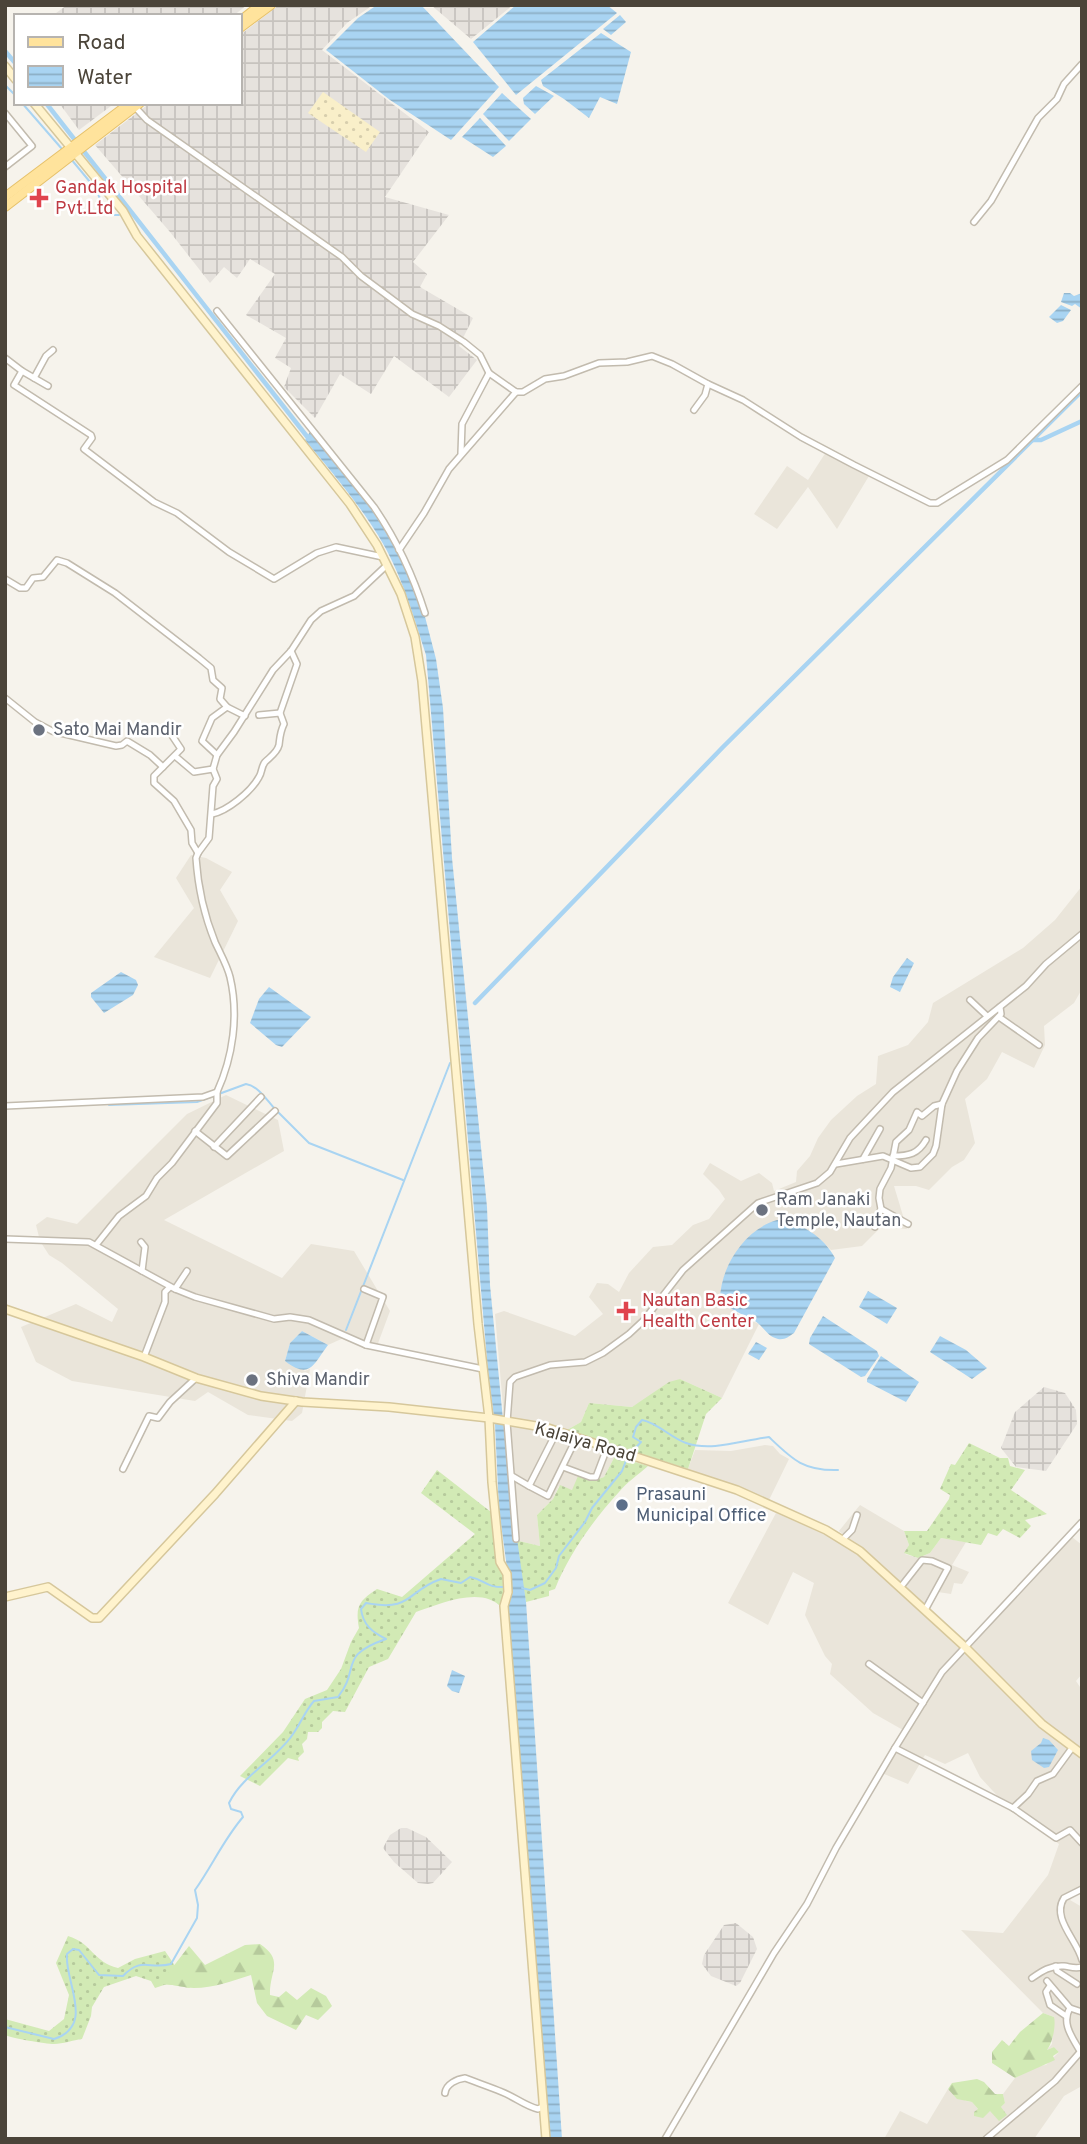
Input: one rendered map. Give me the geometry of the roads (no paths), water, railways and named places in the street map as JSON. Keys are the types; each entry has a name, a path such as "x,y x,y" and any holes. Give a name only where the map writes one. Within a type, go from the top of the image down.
{"main road":[{"path":"242,19 260,5"},
{"path":"242,27 271,5"},
{"path":"36,105 123,211 137,236 342,494 383,557 401,594 415,637 422,681 483,1369 491,1419 492,1482 500,1562 507,1574 508,1592 504,1606 546,2139"},
{"path":"5,207 8,196 135,105"},
{"name":"Kalaiya Road","path":"5,1309 196,1378 261,1396 491,1419 557,1431 737,1490 843,1539 964,1646 1024,1707 1082,1754"},
{"path":"5,1597 48,1587 92,1618 99,1618 215,1494 296,1401"}],"street":[{"path":"974,222 991,201 1038,118 1057,99 1064,84 1082,64"},
{"path":"135,105 147,120 342,257 361,276 412,314 439,326 464,342 480,355 489,373 516,392 523,392 545,379 564,376 599,363 626,362 646,357 672,364 754,407 801,437 930,503 937,503 1007,460 1082,386"},
{"path":"5,113 32,146 5,167"},
{"path":"5,128 13,122"},
{"path":"217,311 374,507 409,569 425,613"},
{"path":"34,378 46,356 53,350"},
{"path":"5,358 48,386"},
{"path":"22,371 14,385 91,435 92,438 84,449 154,502 177,513 229,552 274,579 317,554 336,547 383,557"},
{"path":"461,454 462,424 489,373"},
{"path":"694,410 705,395 708,384"},
{"path":"399,550 449,469 516,392"},
{"path":"5,579 20,588 26,588 33,578 43,577 57,559 67,563 115,593 211,668 213,680 222,688 220,699 227,707 245,716"},
{"path":"96,1245 119,1216 146,1196 217,1103 232,1052 232,986 201,899 196,858 209,838 213,786 217,779 213,769 217,755 273,670 291,651 311,620 321,611 354,596 387,565"},
{"path":"280,713 296,673 297,664 291,651"},
{"path":"5,698 35,722 52,731 116,746 127,741 150,755 163,767"},
{"path":"217,755 202,741 212,718 227,707"},
{"path":"259,715 280,713"},
{"path":"212,814 229,808 261,775 261,769 275,753 279,743 284,720 280,713"},
{"path":"169,731 181,749 154,776 154,783 174,801 191,831 192,844 198,852"},
{"path":"175,756 194,772 213,769"},
{"path":"516,1539 507,1422 510,1382 515,1377 550,1365 585,1362 603,1353 644,1320 683,1270 758,1203 779,1194 810,1187 830,1172 850,1138 893,1092 1026,986 1046,964 1081,935"},
{"path":"970,1000 987,1016"},
{"path":"836,1164 883,1156 916,1169 933,1154 942,1104 969,1051 1001,1014 1000,1007"},
{"path":"999,1017 1039,1045"},
{"path":"5,1106 203,1097 218,1094"},
{"path":"214,1147 261,1097"},
{"path":"875,1227 881,1209 880,1189 888,1174 897,1142 909,1130 917,1112 922,1116 934,1106 942,1104"},
{"path":"195,1131 227,1156 275,1111"},
{"path":"863,1159 880,1129"},
{"path":"893,1158 919,1152 926,1140"},
{"path":"881,1209 908,1224"},
{"path":"5,1239 68,1240 96,1245 173,1288 211,1302 274,1319 290,1317 309,1320 366,1345 483,1369"},
{"path":"141,1242 145,1247 142,1271"},
{"path":"144,1357 165,1302 165,1292 173,1288 187,1271"},
{"path":"364,1289 383,1297 366,1345"},
{"path":"123,1469 149,1416 158,1418 170,1402 196,1378"},
{"path":"529,1486 557,1431"},
{"path":"512,1476 548,1496 573,1445 574,1437"},
{"path":"563,1467 596,1477 607,1448"},
{"path":"843,1539 852,1530 858,1515"},
{"path":"665,2139 767,1964 807,1904 836,1848 942,1672 1082,1523"},
{"path":"900,1588 922,1560 948,1568 925,1610"},
{"path":"869,1664 923,1703"},
{"path":"895,1748 1013,1808 1056,1838 1070,1830 1082,1843"},
{"path":"1013,1808 1037,1781 1053,1774 1072,1748"},
{"path":"1082,1889 1064,1898 1060,1908 1063,1923 1079,1948 1082,1960"},
{"path":"1032,1978 1056,1966 1082,1967"},
{"path":"1056,1966 1057,1972 1077,1984"},
{"path":"1066,2016 1050,2005 1046,1992 1048,1984 1070,2008 1082,2012"},
{"path":"986,2139 1055,2081 1081,2050 1069,2033 1066,2016 1070,2008"},
{"path":"445,2093 449,2085 465,2078 483,2087 501,2091 532,2108 544,2106"}],"water":[{"path":"377,5 421,5 499,87 451,140 390,100 326,50 358,18"},
{"path":"516,5 607,5 617,13 516,95 473,42"},
{"path":"620,15 626,22 611,35 603,29"},
{"path":"601,33 631,52 617,104 600,97 589,118 543,86 541,80"},
{"path":"536,86 554,96 535,114 524,104 523,98"},
{"path":"502,93 531,119 509,141 483,114"},
{"path":"480,118 506,146 493,157 462,137"},
{"path":"1064,293 1074,296 1082,293 1082,309 1075,304 1072,306 1061,302"},
{"path":"1061,305 1071,310 1063,321 1057,323 1049,317"},
{"path":"311,430 359,490 395,546 423,609 436,659 443,708 452,858 487,1207 490,1285 509,1482 526,1602 562,2139 548,2139 507,1623 507,1568 499,1509 495,1425 488,1371 426,655 403,586 385,547 353,499 305,440"},
{"path":"907,958 914,963 900,992 890,987 893,977"},
{"path":"121,972 136,980 138,985 133,995 104,1013 91,997 91,993"},
{"path":"269,987 311,1017 282,1047 250,1023 259,999"},
{"path":"777,1220 811,1232 825,1244 835,1258 794,1333 780,1339 772,1337 756,1322 720,1300 724,1275 736,1251 755,1232"},
{"path":"868,1291 897,1308 887,1324 859,1307"},
{"path":"823,1316 877,1351 879,1356 865,1376 861,1377 809,1344"},
{"path":"302,1331 328,1345 306,1370 293,1367 285,1361 290,1343"},
{"path":"940,1336 966,1350 987,1368 972,1379 930,1352"},
{"path":"756,1342 767,1348 759,1360 748,1354"},
{"path":"881,1356 919,1382 906,1402 867,1382"},
{"path":"452,1670 465,1676 459,1693 447,1686"},
{"path":"1043,1738 1049,1740 1058,1750 1049,1767 1044,1768 1032,1760 1031,1751"}],"waterway":[{"path":"5,51 14,62"},
{"path":"5,85 14,94"},
{"path":"24,105 62,149"},
{"path":"48,105 309,439"},
{"path":"71,159 95,188 108,215 119,215"},
{"path":"475,1003 723,747 1082,391"},
{"path":"1032,440 1041,440 1082,421"},
{"path":"346,1330 450,1063"},
{"path":"109,1105 197,1102 246,1084 258,1090 274,1108"},
{"path":"278,1112 309,1143 403,1180"},
{"path":"631,1453 641,1442 633,1437 642,1420 654,1424 680,1441 696,1445 717,1446 769,1437 785,1452 807,1466 838,1470"},
{"path":"522,1588 530,1590 545,1583 556,1568 559,1556 622,1471 627,1458"},
{"path":"5,2027 54,2039 66,2033 76,2014 67,1965 67,1954 73,1949 79,1950 99,1975 123,1976 141,1965 171,1964 197,1918 195,1890 243,1817 241,1812 231,1809 229,1803 235,1793 286,1743 314,1701 338,1697 345,1687 355,1657 371,1645 386,1639 366,1624 361,1609 366,1603 401,1603 441,1579 461,1583 470,1577 490,1585 506,1587"}],"place":[{"name":"Gandak Hospital Pvt.Ltd","path":"39,198"},
{"name":"Sato Mai Mandir","path":"39,730"},
{"name":"Ram Janaki Temple, Nautan","path":"762,1210"},
{"name":"Nautan Basic Health Center","path":"626,1311"},
{"name":"Shiva Mandir","path":"252,1380"},
{"name":"Prasauni Municipal Office","path":"622,1505"}]}
